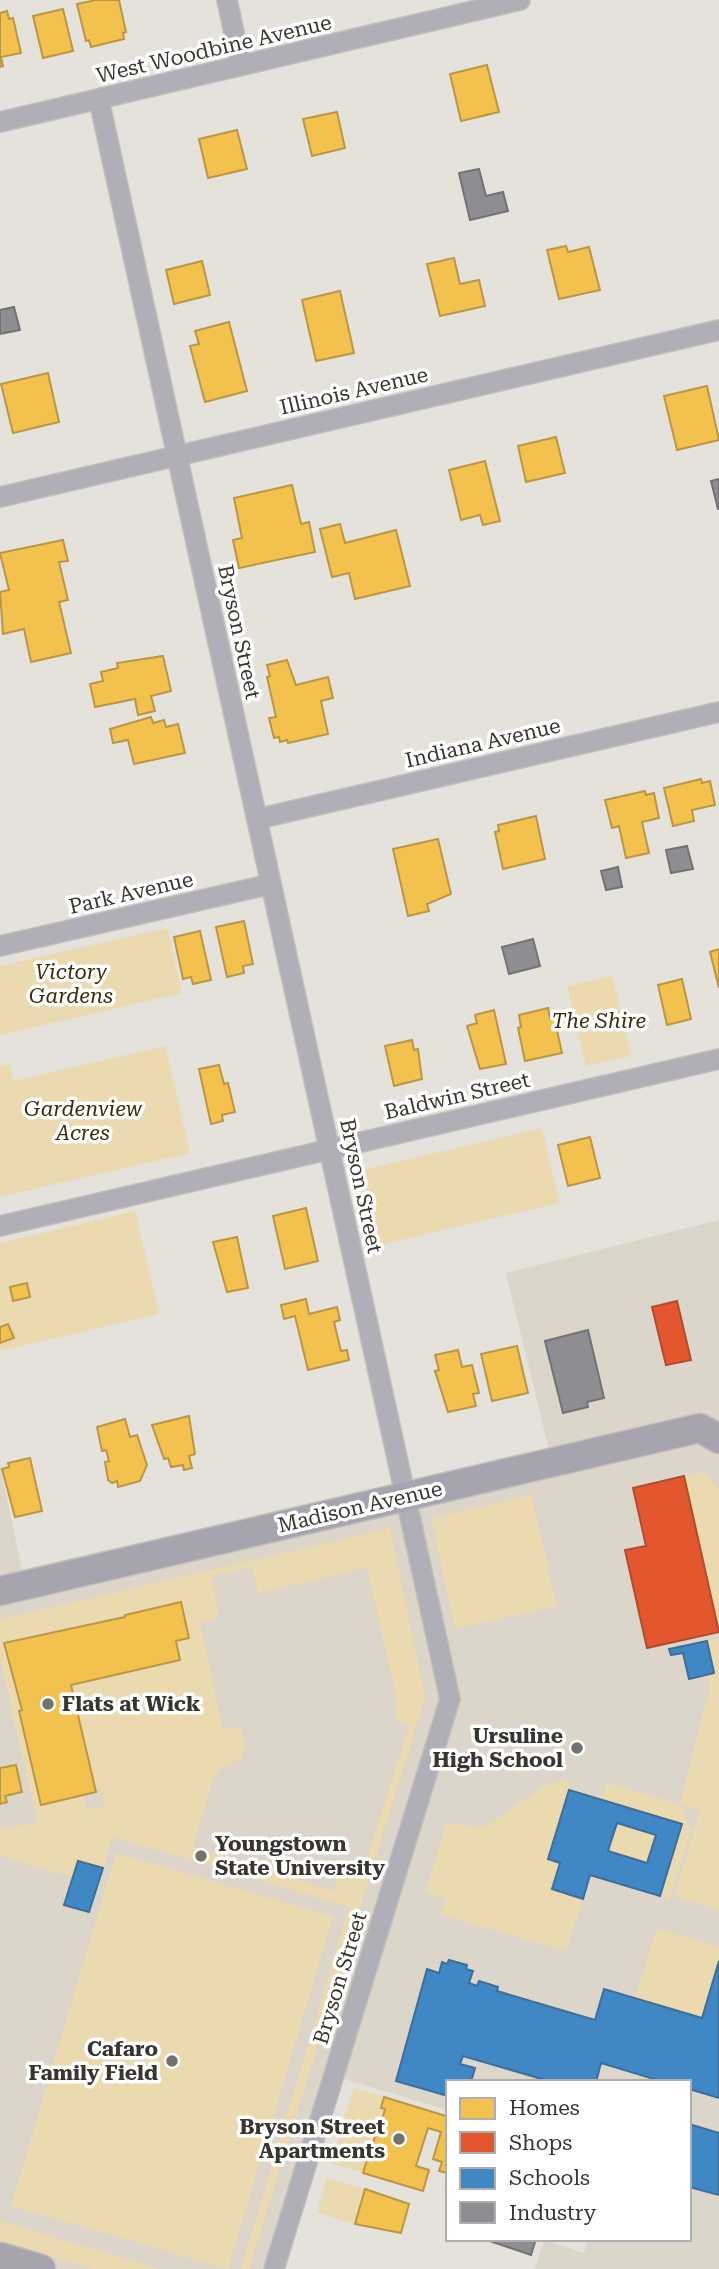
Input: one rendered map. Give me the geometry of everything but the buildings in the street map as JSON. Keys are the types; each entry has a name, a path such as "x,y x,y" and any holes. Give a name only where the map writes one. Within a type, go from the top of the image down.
{"street":[{"path":"227,0 242,65"},
{"name":"West Woodbine Avenue","path":"0,122 520,0"},
{"name":"Bryson Street","path":"99,100 450,1699 274,2269"},
{"name":"Illinois Avenue","path":"0,496 719,330"},
{"name":"Indiana Avenue","path":"257,819 719,712"},
{"name":"Park Avenue","path":"0,946 271,884"},
{"name":"Baldwin Street","path":"0,1226 719,1059"},
{"name":"Madison Avenue","path":"0,1591 406,1497 713,1430"},
{"path":"0,2257 41,2269"}],"shaded area":[{"path":"719,1220 719,2269 535,2269 544,2241 584,2253 587,2241 691,2241 691,2080 446,2080 446,2109 334,2076 274,2269 0,2269 0,1465 25,1584 552,1462 506,1273"}],"green space":[{"name":"Victory Gardens","path":"167,928 182,993 0,1035 0,966"},
{"name":"The Shire","path":"612,976 631,1056 586,1066 567,986"},
{"name":"Gardenview Acres","path":"165,1046 190,1153 0,1197 0,1066 9,1064 13,1081"},
{"path":"542,1128 559,1203 379,1245 362,1170"},
{"path":"135,1211 159,1314 0,1351 0,1243"},
{"path":"704,1472 719,1490 719,1633 684,1476"},
{"path":"531,1495 557,1606 455,1629 431,1518"},
{"path":"390,1528 425,1697 249,2269 241,2269 349,1907 112,1837 103,1868 78,1861 72,1877 0,1856 0,1830 37,1821 0,1660 0,1619","holes":["252,1567 258,1593 367,1568 394,1685 396,1719 409,1726 362,1875 340,1869 333,1891 193,1846 215,1774 223,1766 241,1759 245,1748 240,1727 223,1729 200,1623 215,1619 219,1615 211,1576","181,1602 176,1641 71,1685 95,1789 101,1788 105,1806 87,1810 83,1795 41,1804 20,1712 22,1710 4,1643"]},
{"path":"719,1638 719,1910 674,1896 700,1810 681,1805 691,1831 668,1903 666,1898 660,1896 682,1824 601,1800 607,1783 680,1804 710,1688 708,1675 713,1673 707,1641"},
{"path":"565,1780 571,1782 548,1859 560,1863 552,1889 583,1899 566,1951 441,1915 446,1898 426,1892 446,1823 485,1827 547,1784"},
{"path":"617,1823 656,1835 647,1863 608,1851"},
{"name":"Cafaro Family Field","path":"116,1853 333,1916 228,2269 11,2206"},
{"path":"657,1928 719,1947 719,1961 702,2018 635,1998"},
{"path":"354,2088 384,2097 382,2120 379,2119 370,2157 363,2173 331,2163"},
{"path":"327,2178 365,2189 355,2224 317,2213"},
{"path":"0,2221 161,2269 93,2269 0,2242"}],"place":[{"name":"Flats at Wick","path":"48,1704"},
{"name":"Ursuline High School","path":"577,1748"},
{"name":"Youngstown State University","path":"201,1856"},
{"name":"Cafaro Family Field","path":"172,2061"},
{"name":"Bryson Street Apartments","path":"399,2139"}]}
